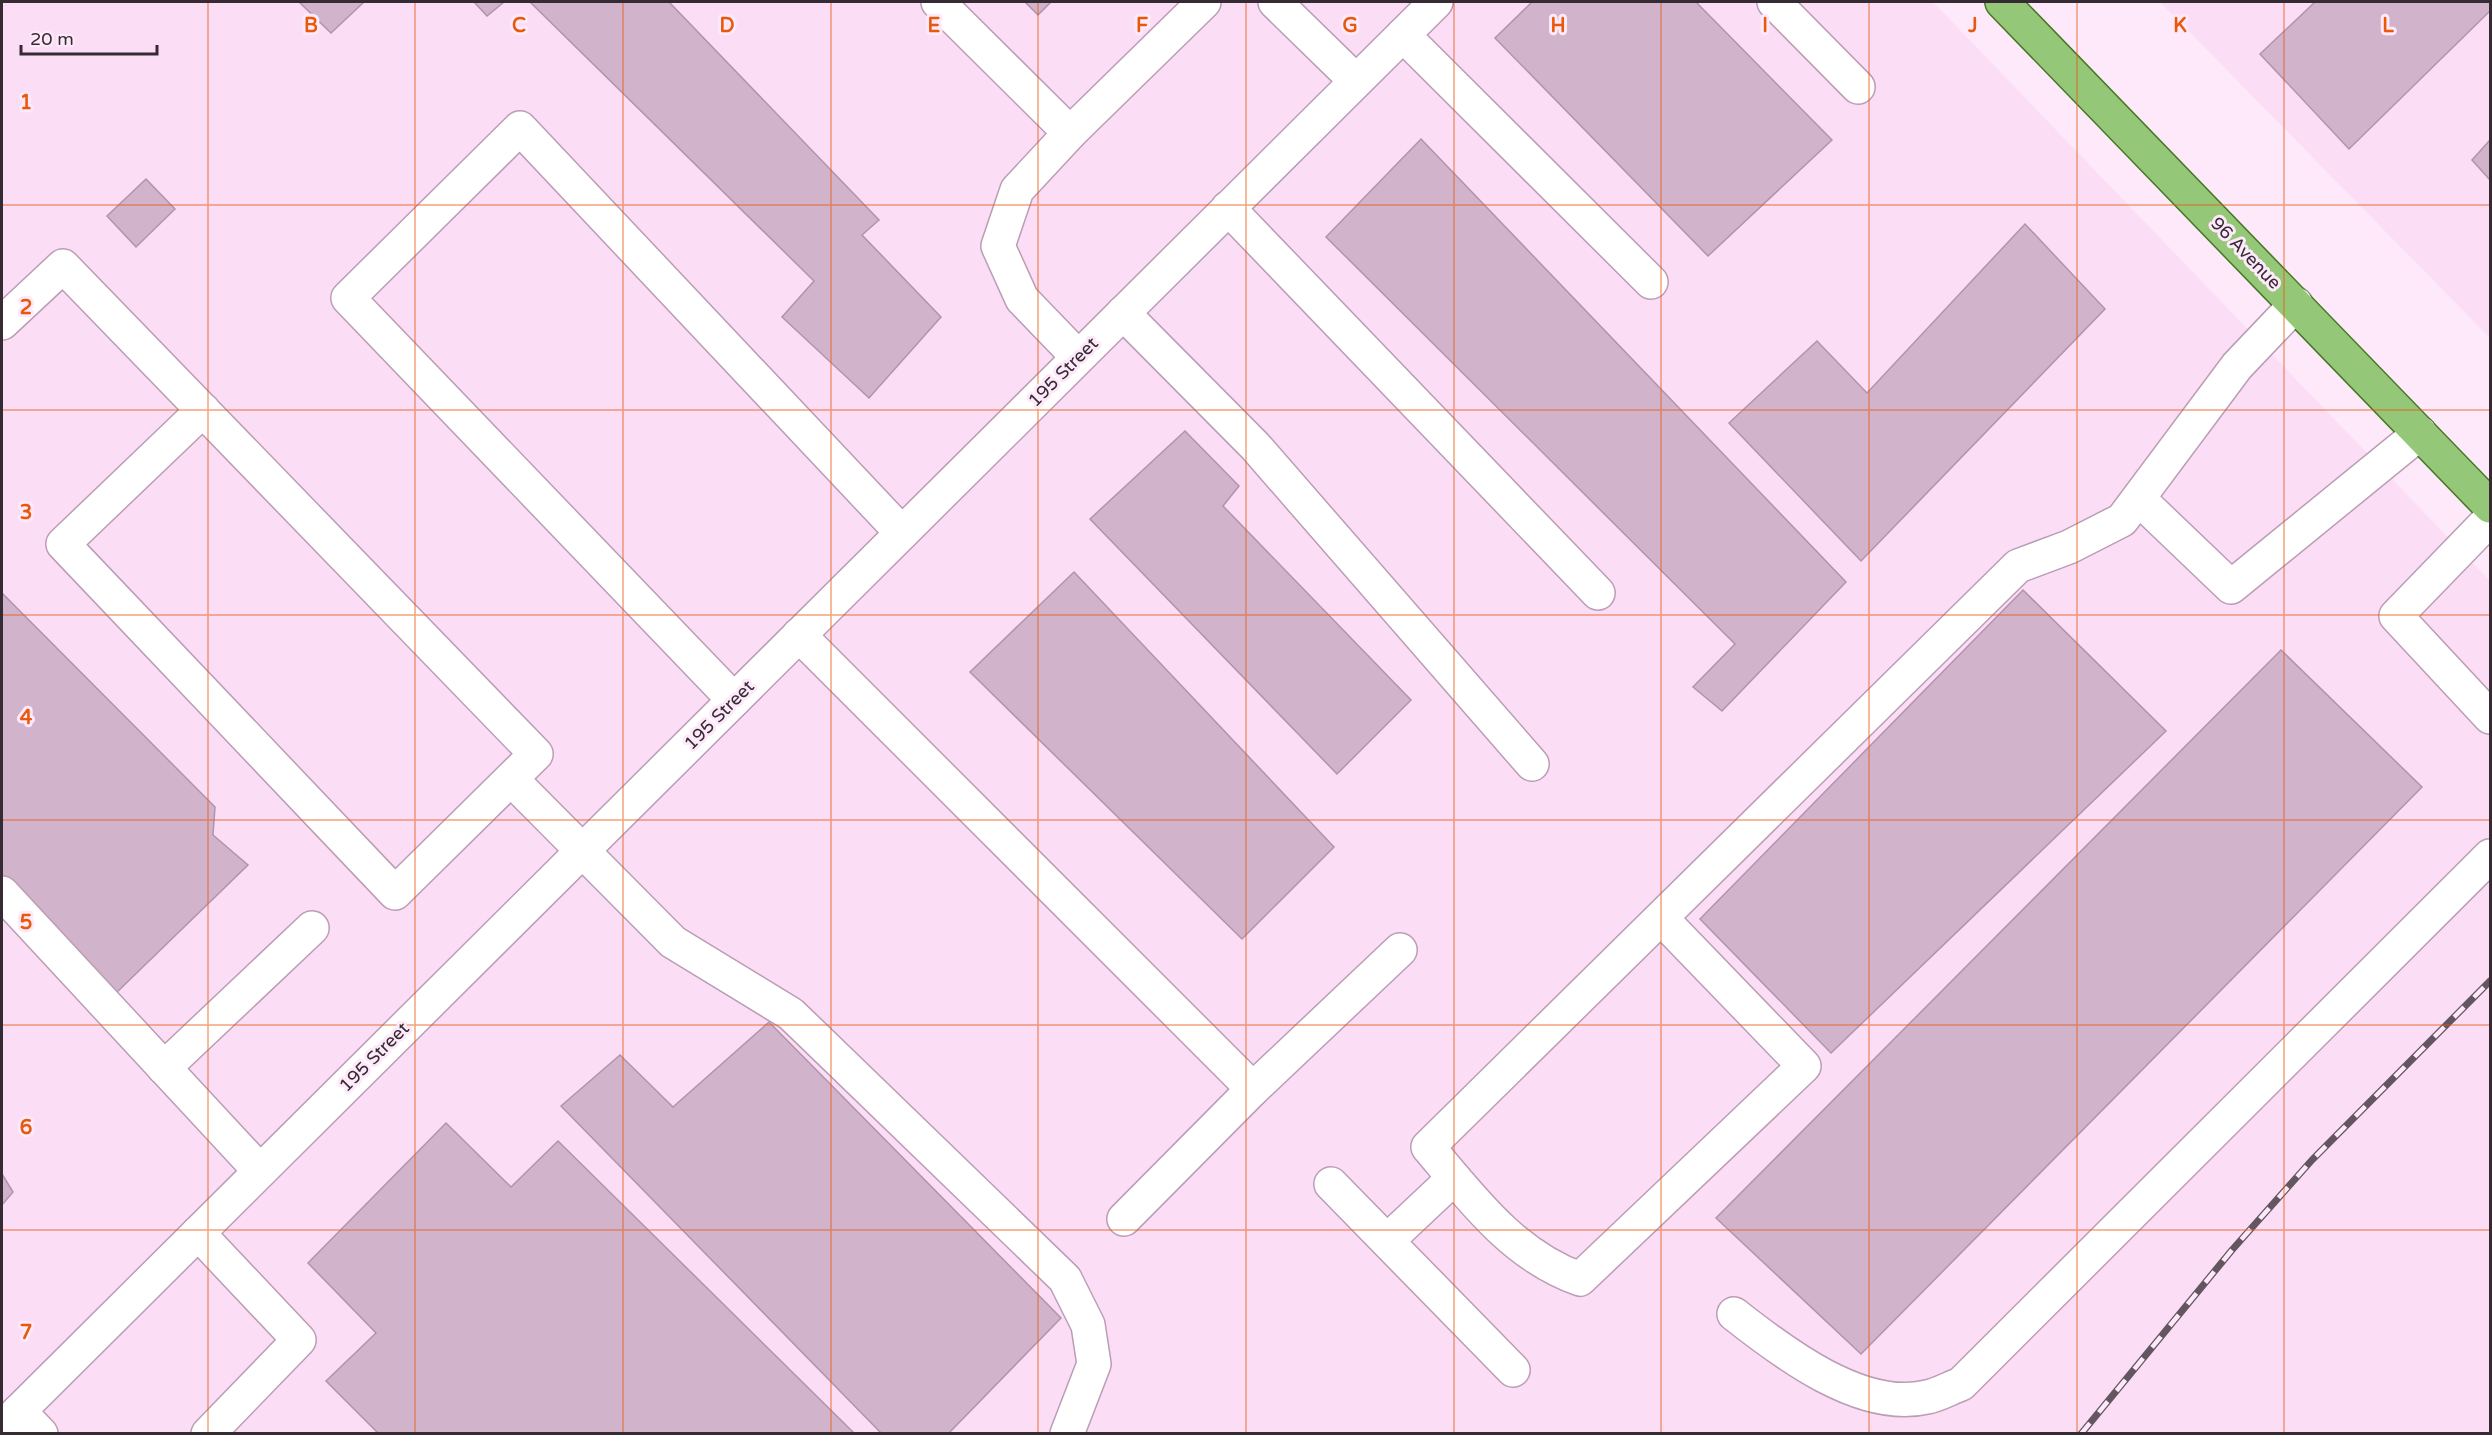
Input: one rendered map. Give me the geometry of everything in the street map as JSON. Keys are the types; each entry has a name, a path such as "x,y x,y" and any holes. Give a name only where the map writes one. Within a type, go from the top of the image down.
{"main road":[{"name":"96 Avenue","path":"2002,2 2490,506"}],"street":[{"path":"938,2 1070,133"},
{"path":"1078,357 1022,299 998,246 1017,190 1070,133 1204,2"},
{"path":"1275,2 1356,81"},
{"name":"195 Street","path":"20,1424 198,1233 1436,2"},
{"path":"1774,2 1858,87"},
{"path":"1403,35 1651,282"},
{"path":"734,700 348,298 520,128 902,533"},
{"path":"1228,208 1598,593"},
{"path":"2,323 63,266 203,410 536,754 395,893 63,544 203,410"},
{"path":"1661,918 1804,1066 1580,1279 1558,1271 1517,1243 1484,1214 1428,1147 2018,566 2069,547 2122,520 2237,366 2296,304"},
{"path":"1123,313 1255,447 1532,764"},
{"path":"2139,498 2231,587 2420,433"},
{"path":"2490,519 2396,616 2490,717"},
{"path":"799,635 1252,1089"},
{"path":"511,779 673,942 791,1014 1065,1279 1088,1325 1094,1364 1067,1434"},
{"path":"1734,1314 1780,1350 1827,1376 1880,1398 1926,1398 1961,1384 2490,856"},
{"path":"2,893 260,1171"},
{"path":"164,1068 312,928"},
{"path":"1124,1219 1252,1089 1400,950"},
{"path":"1387,1241 1454,1178"},
{"path":"1331,1184 1513,1370"},
{"path":"198,1233 299,1340 208,1434"}],"shaded area":[{"path":"2,2 1933,2 2490,581 2490,1433 2,1434"},
{"path":"2160,2 2490,2 2490,338"}],"building":[{"path":"299,2 364,2 331,33"},
{"path":"474,2 504,2 487,16"},
{"path":"530,2 669,2 879,220 862,235 941,317 869,398 782,317 814,281"},
{"path":"1025,2 1051,2 1038,15"},
{"path":"1532,2 1696,2 1832,140 1708,256 1495,38"},
{"path":"2315,2 2490,2 2490,11 2349,149 2260,54"},
{"path":"1421,139 1846,582 1722,711 1693,687 1735,644 1326,237"},
{"path":"2490,140 2490,180 2472,160"},
{"path":"146,179 175,209 136,247 107,216"},
{"path":"2025,224 2105,309 1861,561 1729,423 1817,341 1867,393"},
{"path":"1185,431 1239,486 1223,506 1411,700 1337,774 1090,519"},
{"path":"1074,572 1334,847 1242,939 970,672"},
{"path":"2023,590 2166,731 1831,1053 1700,919"},
{"path":"2,593 215,807 213,835 248,865 114,995 2,877"},
{"path":"2281,650 2422,787 1861,1354 1716,1218"},
{"path":"769,1022 1061,1318 948,1434 882,1434 561,1106 620,1055 673,1107"},
{"path":"446,1123 511,1187 558,1141 855,1434 379,1434 326,1381 376,1333 308,1263"},
{"path":"2,1174 13,1192 2,1205"}],"railway":[{"path":"2081,1434 2232,1250 2312,1160 2490,981"}]}
